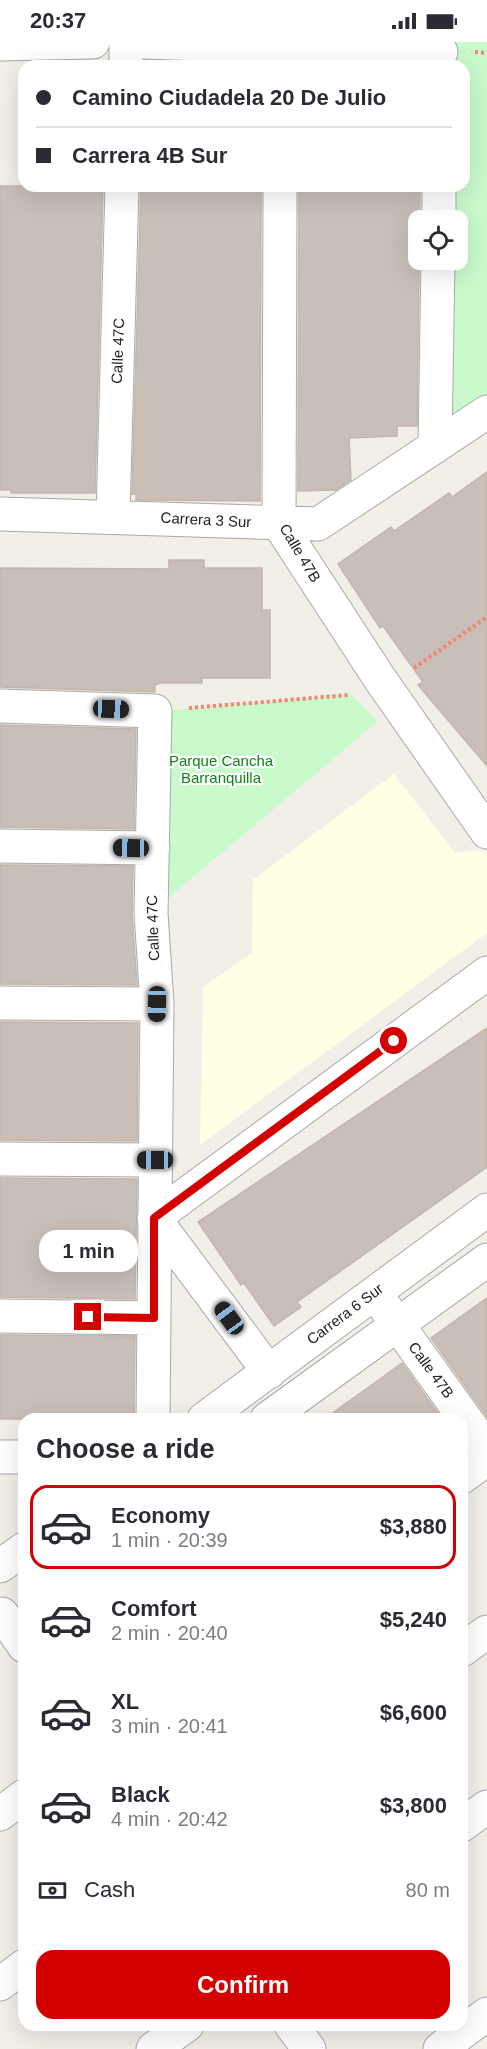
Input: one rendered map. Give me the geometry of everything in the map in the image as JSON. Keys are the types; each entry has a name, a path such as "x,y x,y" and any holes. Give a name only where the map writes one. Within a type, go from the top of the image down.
{"street":[{"path":"0,44 93,42"},
{"path":"126,42 126,60"},
{"path":"144,42 281,52 441,53"},
{"name":"Calle 47C","path":"113,516 122,192"},
{"name":"Calle 47B","path":"280,192 279,524 383,683 487,832"},
{"path":"439,192 439,210"},
{"path":"435,447 438,270"},
{"name":"Carrera 3 Sur","path":"0,514 318,524 487,412"},
{"path":"0,706 155,711"},
{"name":"Calle 47C","path":"153,1413 157,1004 151,913 155,711"},
{"path":"0,846 153,848"},
{"path":"269,1372 154,1218 487,973"},
{"path":"0,1002 157,1004"},
{"path":"0,1159 155,1160"},
{"name":"Carrera 6 Sur","path":"212,1413 374,1291 487,1210"},
{"path":"275,1413 487,1260"},
{"name":"Calle 47B","path":"374,1291 461,1413"},
{"path":"0,1316 154,1318"},
{"name":"Calle 47B","path":"468,1423 487,1449"},
{"path":"0,1457 18,1457"},
{"path":"468,1473 487,1459"},
{"path":"0,1566 18,1553"},
{"path":"9,1609 18,1631"},
{"path":"468,1646 487,1632"},
{"path":"0,1814 18,1800"},
{"path":"468,1821 487,1807"},
{"path":"0,1984 18,1970"},
{"path":"468,2028 487,2014"},
{"path":"153,2049 178,2031"},
{"path":"296,2031 309,2049"},
{"path":"440,2049 464,2031"}],"path":[{"path":"155,711 351,694 383,683 487,617"}],"shaded area":[{"path":"394,774 455,853 476,850 487,853 487,933 200,1145 203,987 252,953 253,880"}],"green space":[{"path":"440,42 487,42 487,402 435,438 438,270 468,270 468,210 438,210 438,192 470,192 470,60 440,60"},
{"name":"Parque Cancha Barranquilla","path":"351,694 378,721 154,910 157,711"}],"building":[{"path":"0,186 18,186 18,192 103,192 95,493 11,493 11,490 0,490"},
{"path":"141,192 261,192 260,501 136,500 136,494 132,494"},
{"path":"299,192 420,192 420,210 408,210 408,270 419,270 417,426 397,426 397,436 349,438 351,480 336,490 298,491"},
{"path":"487,472 487,766 418,685 423,682 383,626 380,628 338,564 391,527 394,531 449,493 452,497"},
{"path":"169,560 204,560 204,568 262,568 262,610 270,610 270,678 202,678 202,683 159,683 155,685 155,692 0,687 0,568 169,569"},
{"path":"0,725 136,729 134,829 0,827"},
{"path":"0,865 133,866 132,914 137,985 0,984"},
{"path":"0,1022 138,1023 137,1141 0,1140"},
{"path":"487,1028 487,1167 297,1302 301,1307 274,1326 244,1283 241,1285 198,1222"},
{"path":"0,1178 137,1179 135,1299 0,1297"},
{"path":"487,1298 487,1417 431,1338"},
{"path":"0,1335 135,1336 134,1413 18,1413 18,1419 0,1419"},
{"path":"402,1363 438,1413 332,1413"}],"route":[{"path":"88,1317 154,1318 154,1218 394,1041"}]}
